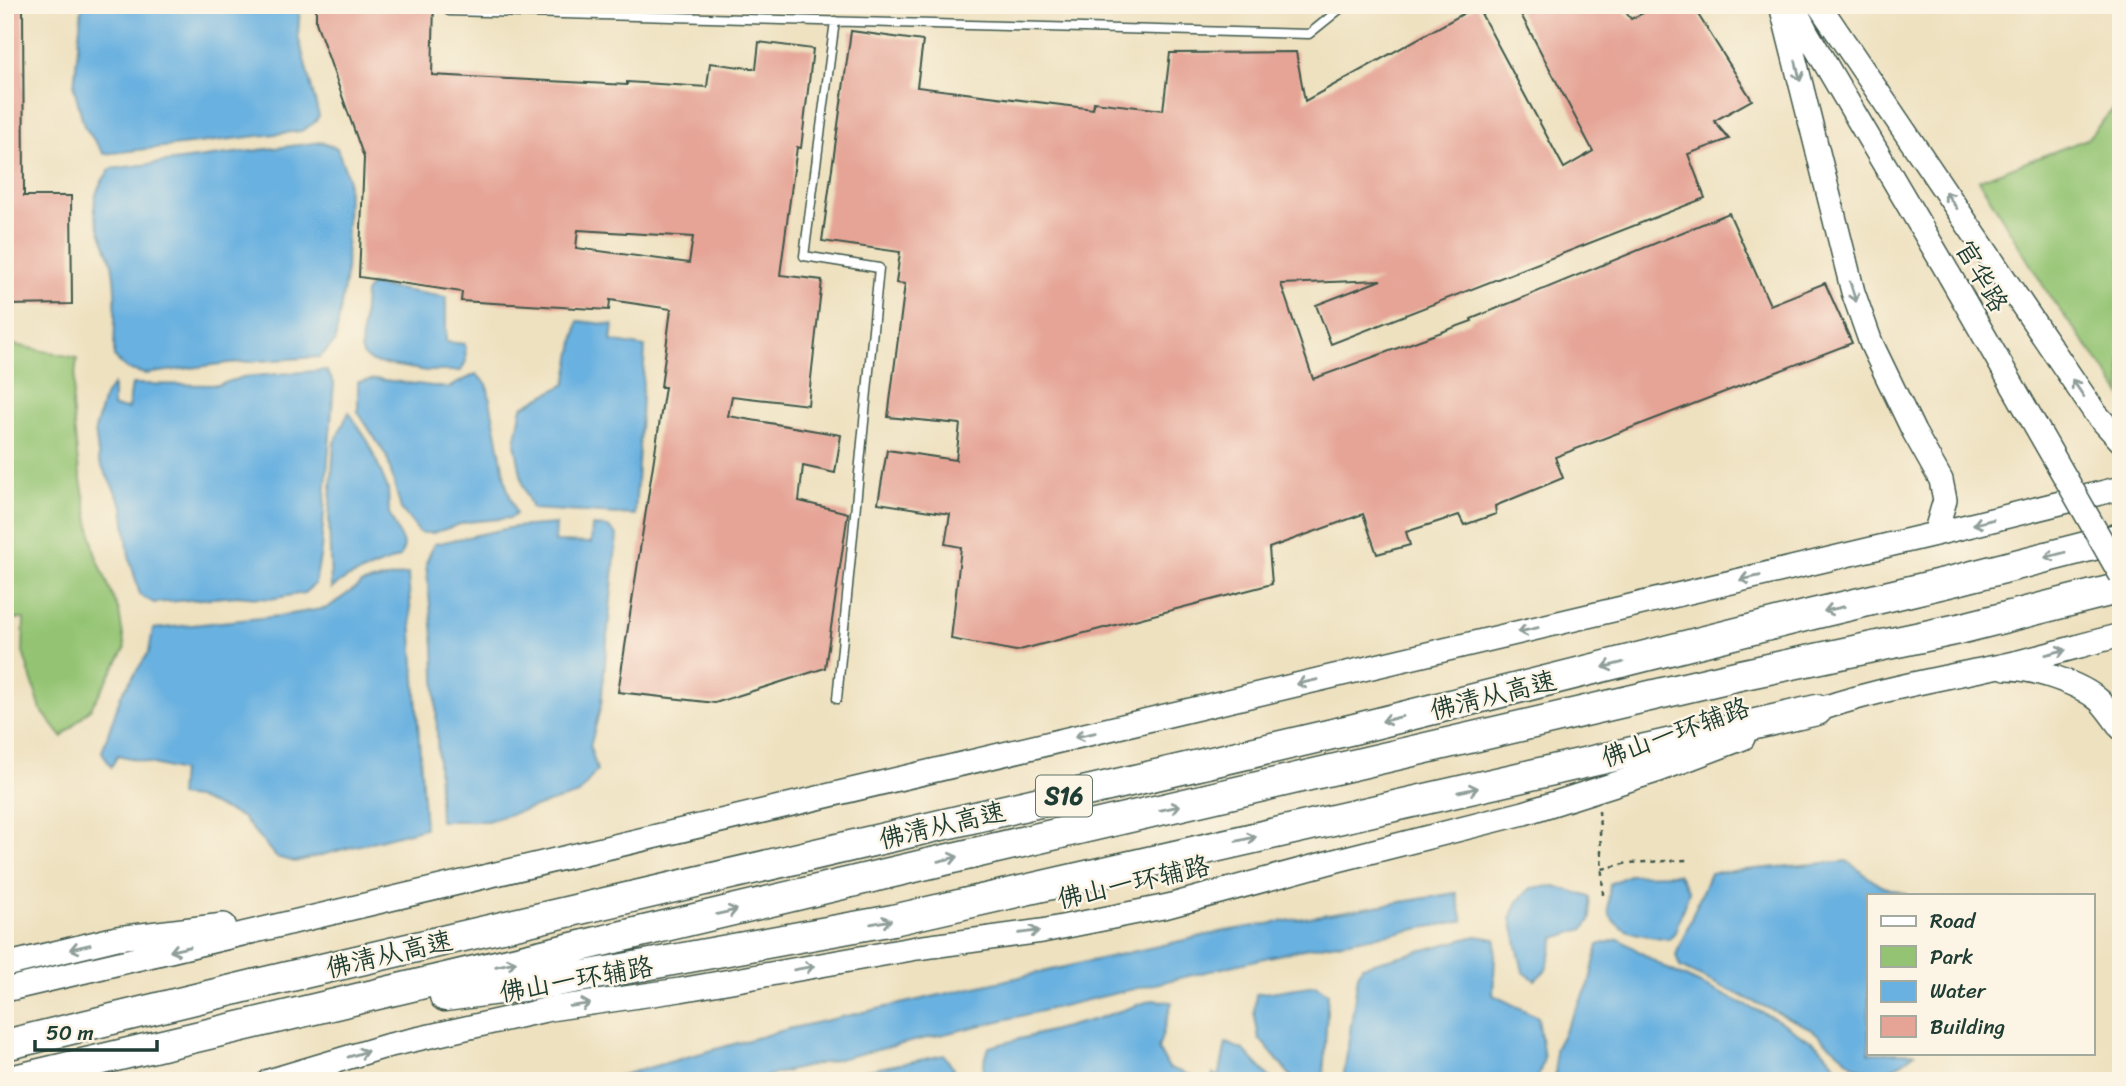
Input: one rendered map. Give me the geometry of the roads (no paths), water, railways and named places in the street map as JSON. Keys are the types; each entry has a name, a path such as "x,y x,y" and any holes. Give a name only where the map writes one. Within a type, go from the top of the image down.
{"highway":[{"name":"佛清从高速","path":"5,1045 1314,738 2121,538"},
{"name":"佛清从高速","path":"10,1081 1649,696 1959,629 2121,588"},
{"path":"281,1017 546,983 893,920 1817,710"}],"main road":[{"path":"1780,5 1853,292 1871,343 1914,432 1941,480 1945,500 1935,534"},
{"name":"官华路","path":"1793,5 2121,575"},
{"path":"1818,5 2096,414 2121,441"},
{"path":"5,990 2121,488"},
{"path":"1992,668 2121,635"},
{"path":"1992,668 2024,670 2087,691 2102,702 2121,728"},
{"name":"佛山一环辅路","path":"269,1081 386,1046 550,1009 680,990 917,948 1042,931 1168,906 1524,814 1659,770 1817,710 1945,677 1992,668"},
{"path":"5,965 117,938 341,910"}],"lane":[{"path":"449,11 1309,34 1345,5"},
{"path":"835,22 804,257 879,268 837,699"}],"water":[{"path":"82,5 300,5 298,36 319,116 314,123 301,131 104,154 84,126 74,87"},
{"path":"322,142 337,148 348,178 346,276 335,342 320,357 228,363 145,374 127,369 114,357 114,275 94,205 99,188 111,169"},
{"path":"371,285 446,297 446,342 465,344 466,361 461,371 427,371 372,362 364,356 361,350 365,293"},
{"path":"578,321 613,325 611,341 645,347 635,515 532,509 523,485 515,443 522,407 566,384"},
{"path":"326,370 334,383 321,551 315,584 304,593 270,599 237,596 154,603 140,595 129,556 123,506 99,461 95,430 104,397 113,385 113,407 128,409 132,384 218,385 243,377"},
{"path":"476,374 487,384 506,484 516,514 510,518 467,522 433,533 420,533 401,509 387,457 358,412 358,382 376,379 448,388"},
{"path":"349,412 369,443 388,489 389,513 404,546 400,557 347,578 331,589 329,519 334,443"},
{"path":"556,524 555,542 591,543 592,526 608,527 617,535 601,705 590,747 597,770 579,794 487,821 440,821 434,646 426,563 434,544 514,527"},
{"path":"408,574 425,828 295,862 276,857 242,817 196,798 179,796 181,771 118,755 111,767 102,752 121,695 149,652 153,629 280,616 327,608 363,583"},
{"path":"1847,861 1879,885 1905,894 1867,894 1867,1054 1914,1054 1897,1066 1877,1074 1854,1065 1810,1028 1680,967 1676,955 1710,873"},
{"path":"1678,874 1689,891 1675,932 1669,939 1626,930 1613,920 1608,910 1610,884 1629,875"},
{"path":"1555,886 1590,897 1591,919 1584,929 1555,938 1546,970 1535,980 1523,972 1511,918 1518,901 1531,888"},
{"path":"1456,893 1463,921 1303,949 746,1081 601,1081 788,1029 1225,931"},
{"path":"1476,936 1496,939 1493,995 1538,1017 1544,1058 1537,1081 1343,1081 1358,975 1362,966"},
{"path":"1619,939 1666,968 1776,1019 1819,1046 1846,1076 1844,1081 1556,1081 1555,1049 1589,985 1598,945"},
{"path":"1316,985 1328,993 1323,1081 1295,1081 1259,1038 1254,1012 1256,994"},
{"path":"1152,1000 1172,1002 1158,1049 1169,1068 1193,1076 1194,1081 983,1081 984,1063 989,1047 1096,1019"},
{"path":"1226,1043 1244,1050 1273,1081 1211,1081 1213,1074 1219,1077"},
{"path":"944,1055 953,1068 951,1081 813,1081"}]}
